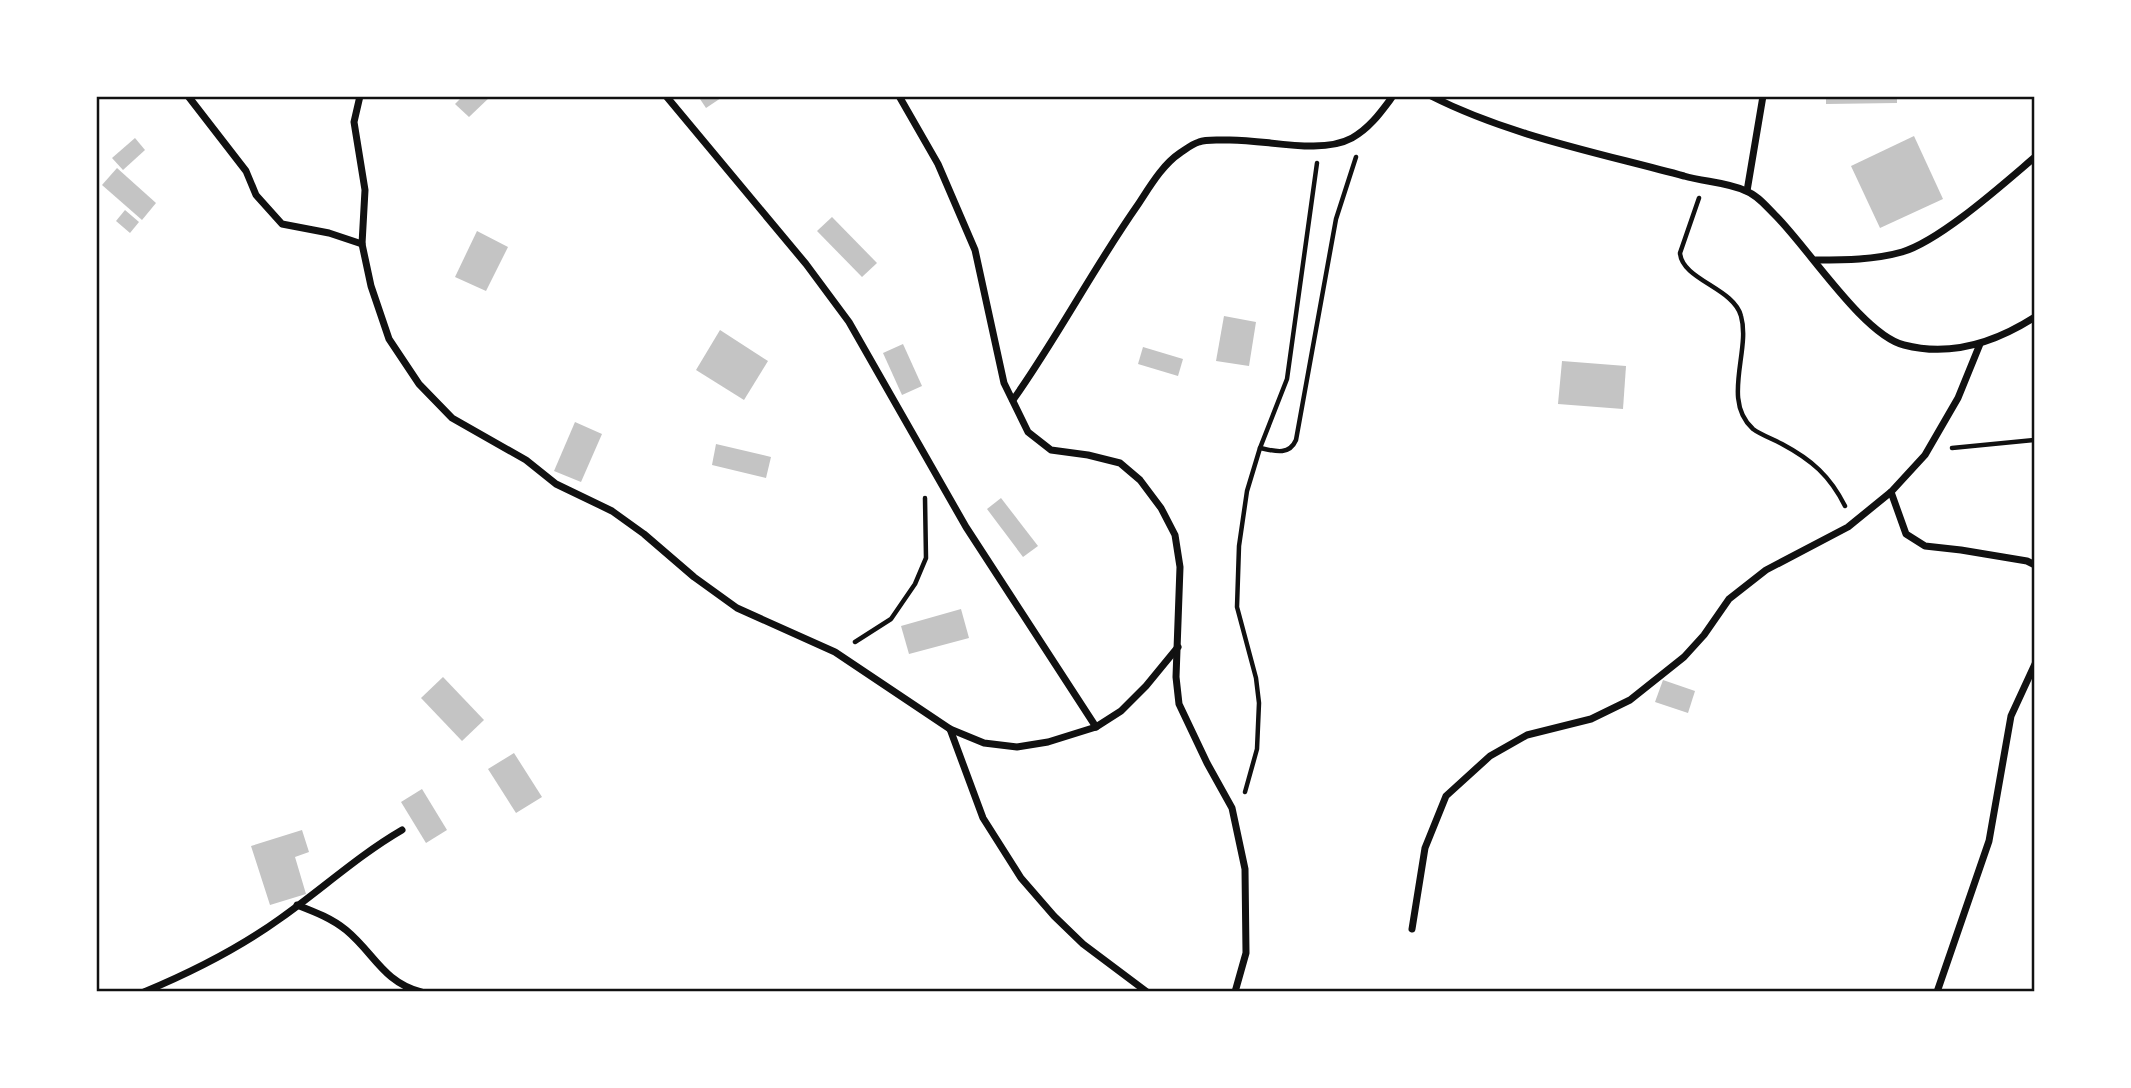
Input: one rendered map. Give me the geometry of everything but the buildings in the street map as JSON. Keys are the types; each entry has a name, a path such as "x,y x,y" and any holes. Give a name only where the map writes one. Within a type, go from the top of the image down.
{"street":[{"path":"188,96 246,171 256,195 282,224 329,233 362,244"},
{"path":"359,96 354,122 365,190 362,244 371,286 389,339 419,384 452,418 526,460 556,484 612,511 737,608 835,652 950,729 984,743 1017,747 1048,742 1096,727 1121,711 1178,647"},
{"path":"666,96 806,264 849,323 965,527 1096,727"},
{"path":"899,96 938,164 975,250 1004,383 1028,432 1051,450 1120,463 1140,480 1161,508 1175,535 1180,567 1176,677 1179,704 1232,807 1245,869 1246,953 1235,992"},
{"path":"1013,400 1122,228 1157,177 1177,155 1200,141 1241,139 1335,144 1350,139 1364,129 1380,115 1393,96"},
{"path":"1432,96 1460,110 1508,127 1747,191 1785,225 1852,306 1881,334 1903,345 1935,349 1980,344 2035,317"},
{"path":"1747,191 1763,96"},
{"path":"1816,260 1872,259 1905,251 1937,233 1975,206 2035,157"},
{"path":"1412,929 1425,848 1446,796 1490,756 1527,734 1591,719 1630,700 1684,657 1729,600 1757,577 1853,523 1891,492 1927,450 1958,398 1980,344"},
{"path":"1891,492 1906,534 1925,546 1961,550 2035,565"},
{"path":"1937,992 1989,841 2011,716 2035,664"},
{"path":"950,729 983,818 1021,878 1083,944 1147,992"},
{"path":"144,992 194,971 227,953 297,905 374,846 402,830"},
{"path":"297,905 324,915 347,931 391,979 421,992"}],"path":[{"path":"1260,448 1285,452 1291,449 1296,440 1336,219 1364,129"},
{"path":"1237,824 1257,749 1259,703 1256,678 1237,607 1239,546 1247,491 1260,448 1287,379 1319,145"},
{"path":"1706,181 1680,253 1681,260 1688,269 1732,300 1740,309 1743,323 1738,391 1740,408 1753,429 1783,444 1818,467 1835,486 1853,523"},
{"path":"1927,450 2035,440"},
{"path":"835,652 891,619 915,584 926,558 925,459"}]}
